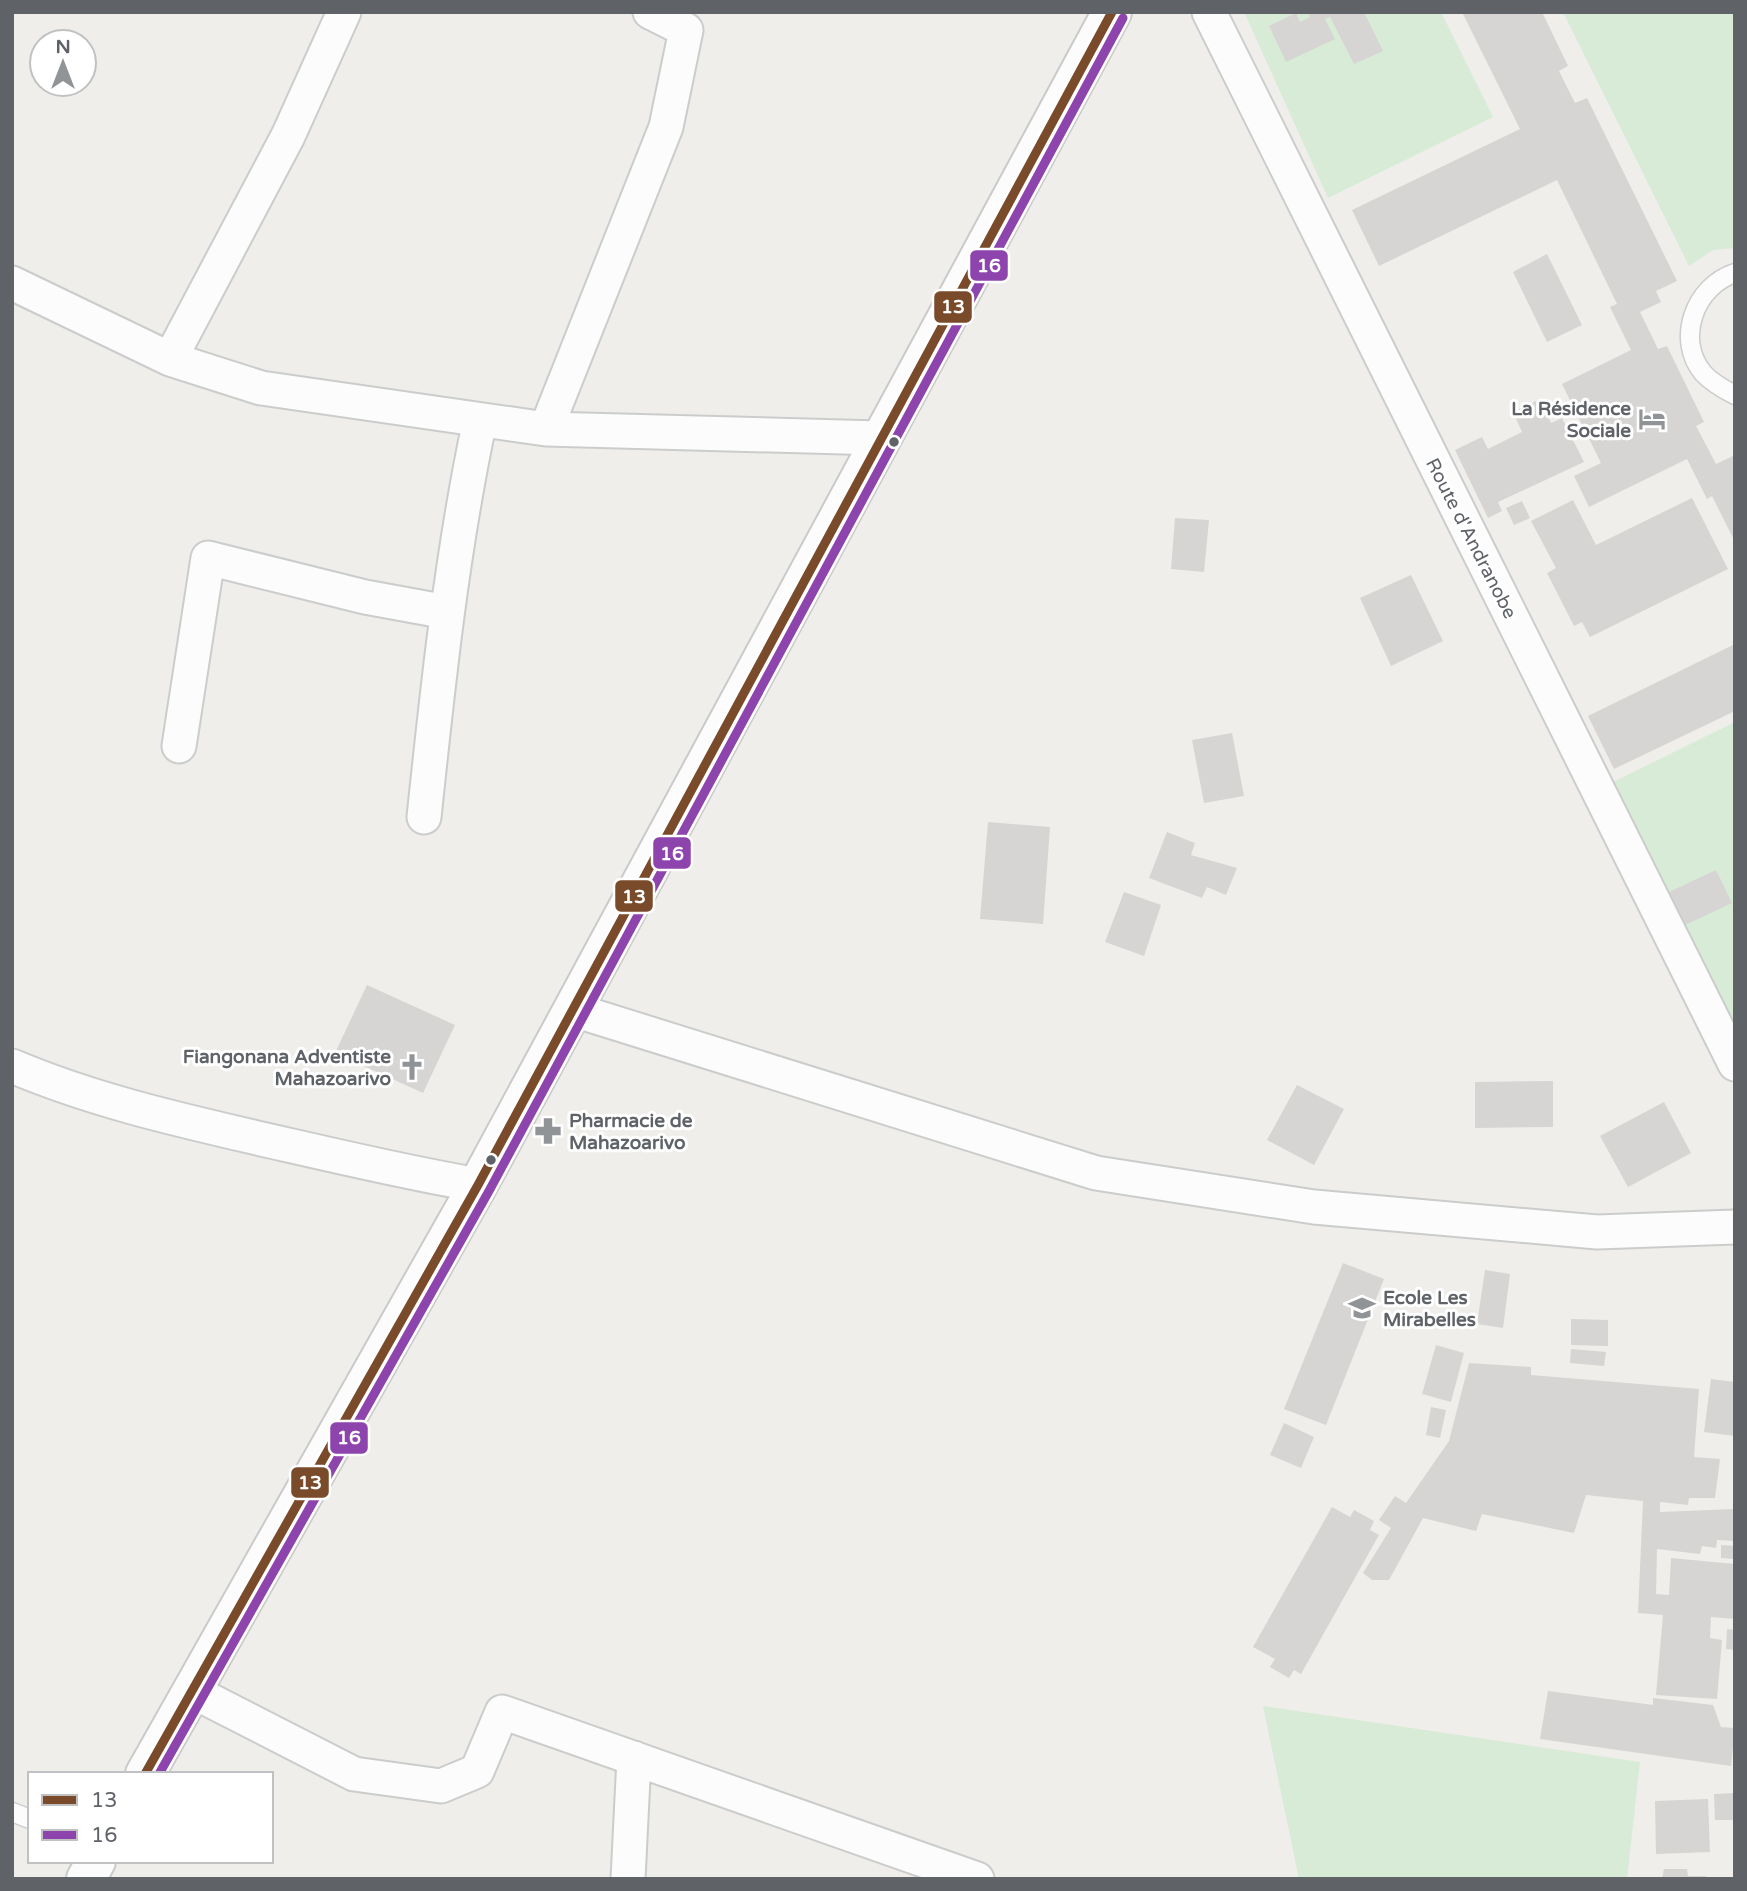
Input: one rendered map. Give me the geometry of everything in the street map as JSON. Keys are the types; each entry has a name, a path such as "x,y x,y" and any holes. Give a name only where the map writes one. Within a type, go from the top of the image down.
{"street":[{"path":"170,359 288,136 345,12"},
{"path":"546,429 666,127 686,30 650,12"},
{"path":"146,1772 478,1185 1112,12"},
{"name":"Route d'Andranobe","path":"1209,12 1735,1064"},
{"path":"12,283 170,359 261,388 546,429 880,438"},
{"path":"424,817 447,612 480,420"},
{"path":"179,746 208,558 365,597 447,612"},
{"path":"574,1010 1096,1173 1314,1207 1570,1230 1597,1232 1735,1227"},
{"path":"12,1066 69,1090 202,1125 403,1172 478,1185"},
{"path":"192,1691 354,1774 441,1786 477,1771 502,1712 976,1879"},
{"path":"628,1879 634,1758"},
{"path":"86,1879 95,1863"}],"lane":[{"path":"1735,273 1724,276 1706,290 1694,309 1690,331 1693,354 1702,372 1717,386 1735,395"}],"green space":[{"path":"1244,12 1441,12 1493,117 1328,198"},
{"path":"1563,12 1735,12 1735,248 1713,250 1689,266"},
{"path":"1735,722 1735,1050 1601,788"},
{"path":"1263,1706 1640,1762 1627,1879 1299,1879"}],"building":[{"path":"1308,12 1364,12 1383,51 1354,64 1330,17 1325,19 1335,39 1286,62 1269,26 1296,13 1300,22 1310,17"},
{"path":"1462,12 1542,12 1568,66 1559,71 1575,103 1587,98 1677,281 1656,291 1661,302 1640,312 1658,349 1667,346 1704,422 1696,426 1716,464 1735,455 1735,542 1712,496 1707,499 1687,459 1589,507 1574,476 1601,463 1562,384 1631,350 1610,307 1617,304 1557,180 1379,266 1352,210 1520,129"},
{"path":"1547,254 1582,325 1547,342 1513,272"},
{"path":"1540,399 1551,423 1562,418 1584,462 1498,502 1502,511 1488,518 1455,450 1482,437 1488,449 1522,432 1513,412"},
{"path":"1692,498 1728,569 1590,637 1582,622 1574,626 1547,573 1556,568 1531,521 1573,500 1596,545"},
{"path":"1522,501 1530,518 1514,525 1506,508"},
{"path":"1175,518 1209,520 1204,572 1171,569"},
{"path":"1411,575 1443,641 1391,666 1360,598"},
{"path":"1735,644 1735,711 1614,769 1588,716"},
{"path":"1232,733 1244,796 1204,803 1192,740"},
{"path":"988,822 1050,827 1043,924 980,919"},
{"path":"1167,832 1195,843 1191,855 1237,868 1226,895 1207,887 1202,898 1149,878"},
{"path":"1716,870 1732,903 1685,925 1669,892"},
{"path":"1124,892 1161,905 1144,956 1105,942"},
{"path":"367,985 455,1025 423,1093 335,1053"},
{"path":"1553,1081 1553,1127 1475,1128 1475,1082"},
{"path":"1297,1085 1344,1109 1314,1165 1267,1140"},
{"path":"1664,1102 1691,1153 1628,1187 1600,1136"},
{"path":"1343,1263 1384,1279 1326,1425 1284,1409"},
{"path":"1485,1270 1510,1274 1503,1328 1477,1324"},
{"path":"1571,1319 1608,1320 1608,1346 1571,1345"},
{"path":"1436,1345 1464,1353 1451,1402 1422,1394"},
{"path":"1571,1349 1606,1352 1604,1366 1570,1363"},
{"path":"1469,1363 1531,1367 1531,1375 1699,1389 1694,1457 1720,1459 1715,1498 1689,1498 1688,1505 1660,1502 1660,1512 1735,1509 1735,1541 1717,1540 1716,1548 1702,1546 1700,1554 1657,1549 1656,1594 1669,1595 1671,1558 1735,1564 1735,1619 1711,1617 1710,1638 1722,1640 1717,1699 1656,1695 1663,1615 1638,1613 1643,1501 1586,1495 1574,1533 1482,1514 1476,1531 1423,1518 1389,1580 1372,1580 1363,1573 1391,1528 1379,1520 1395,1496 1406,1503 1449,1441"},
{"path":"1711,1379 1735,1382 1735,1436 1704,1432"},
{"path":"1431,1407 1446,1410 1440,1438 1426,1435"},
{"path":"1284,1423 1314,1437 1301,1468 1270,1455"},
{"path":"1332,1507 1350,1517 1354,1510 1374,1521 1370,1530 1379,1535 1301,1674 1294,1670 1289,1678 1270,1667 1275,1659 1253,1647"},
{"path":"1721,1545 1735,1546 1735,1559 1721,1558"},
{"path":"1727,1629 1735,1630 1735,1650 1726,1649"},
{"path":"1548,1691 1653,1705 1653,1698 1713,1705 1721,1727 1735,1728 1731,1766 1540,1739"},
{"path":"1735,1793 1735,1820 1715,1820 1714,1794"},
{"path":"1708,1799 1710,1852 1656,1854 1655,1801"},
{"path":"1664,1869 1687,1869 1688,1876 1706,1876 1706,1879 1662,1879"}],"transit line":[{"name":"13","path":"146,1772 478,1185 1112,12"},
{"name":"16","path":"160,1772 489,1191 1123,18"}],"place":[{"name":"La Résidence Sociale","path":"1652,419"},
{"name":"Fiangonana Adventiste Mahazoarivo","path":"412,1067"},
{"name":"Pharmacie de Mahazoarivo","path":"548,1131"},
{"name":"Ecole Les Mirabelles","path":"1362,1308"}]}
